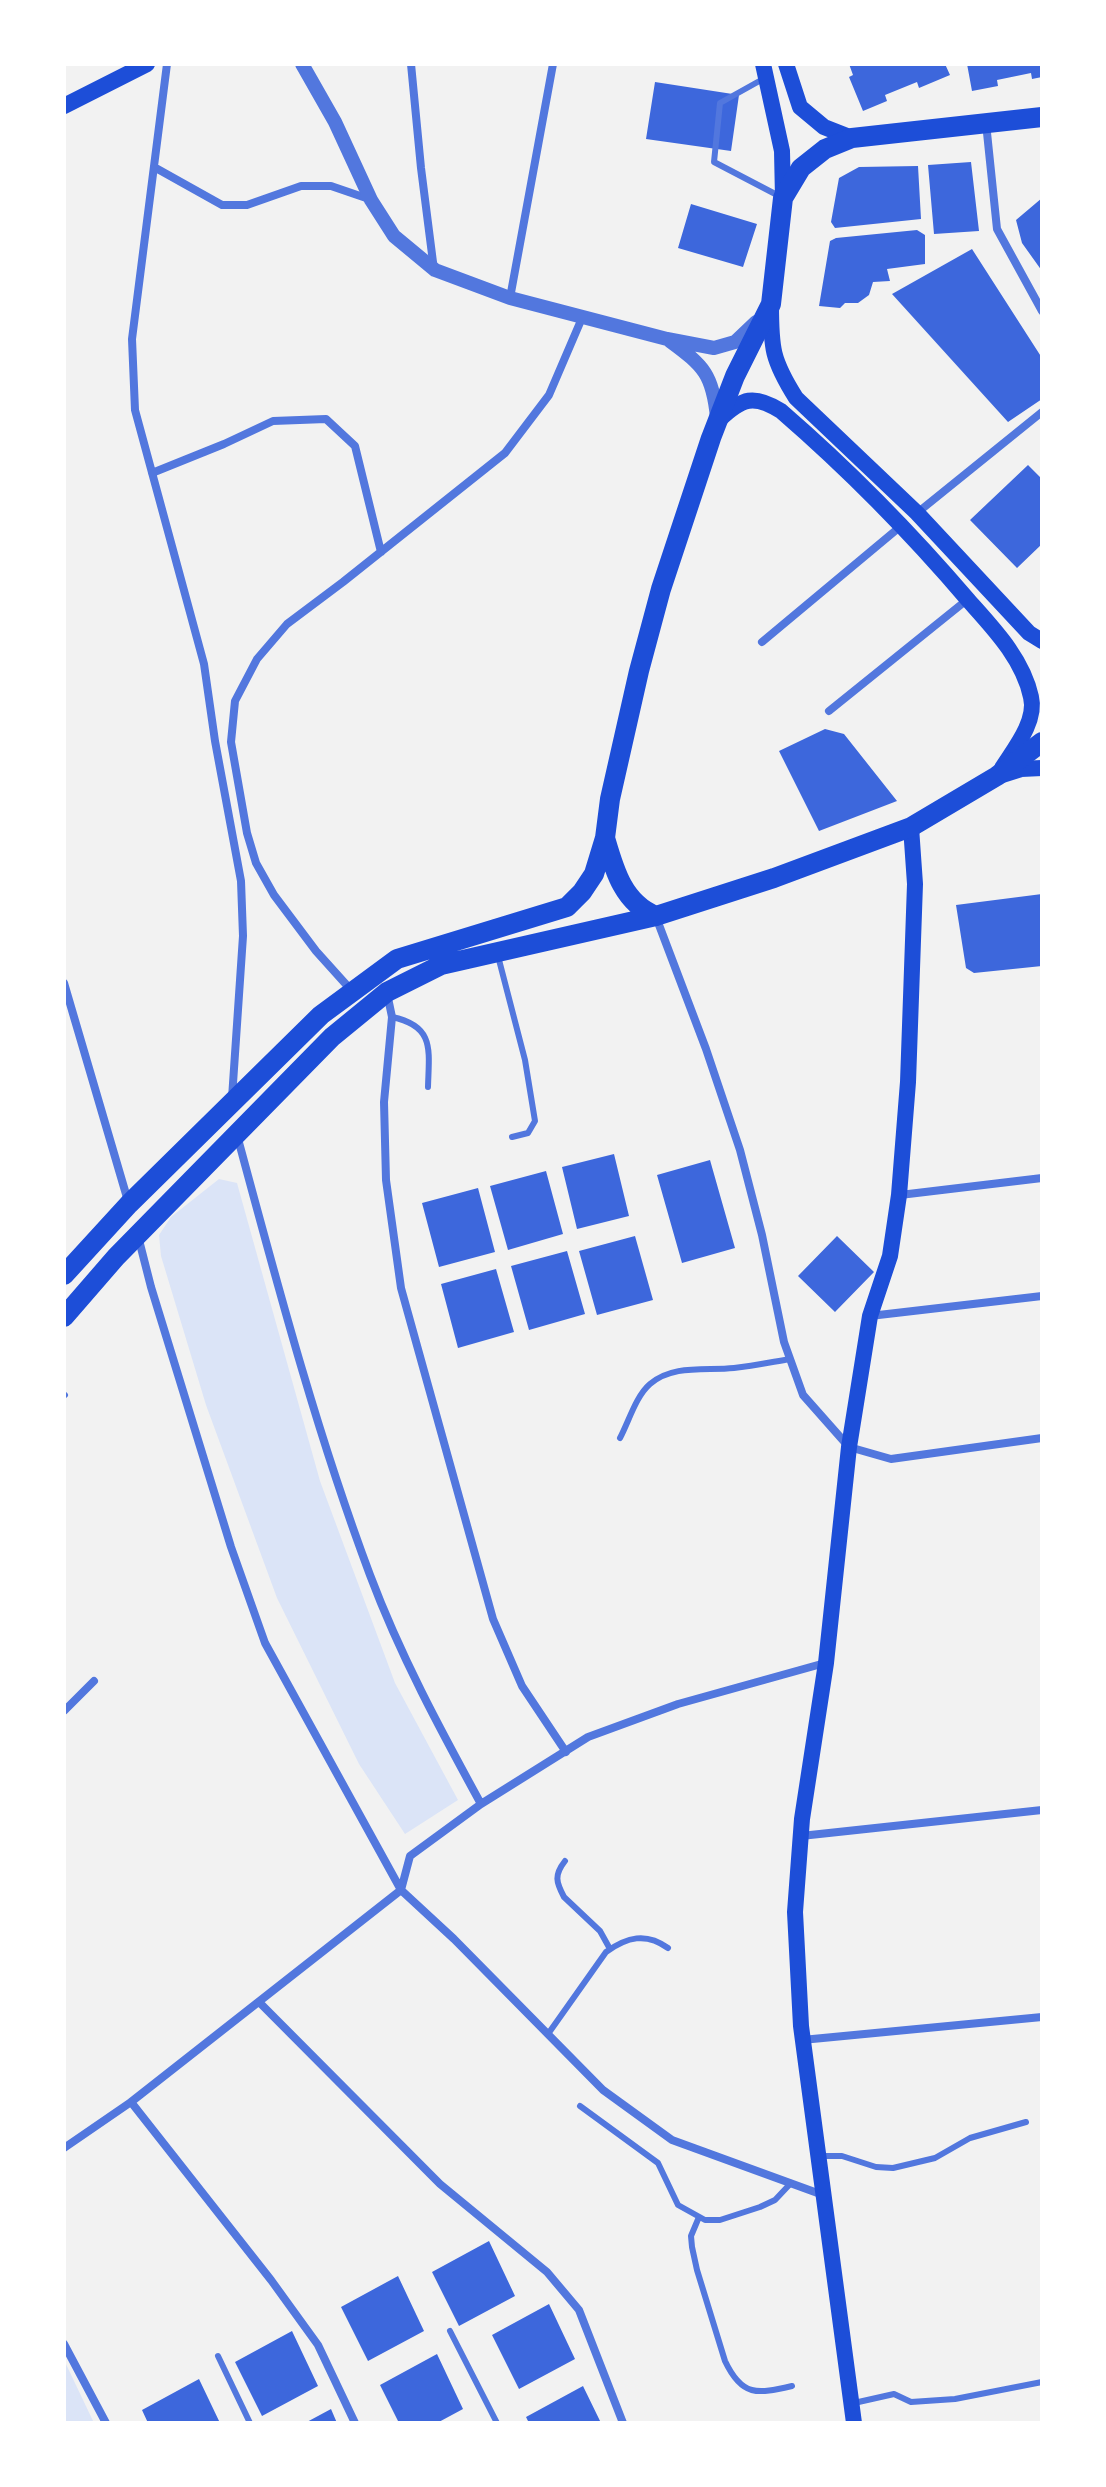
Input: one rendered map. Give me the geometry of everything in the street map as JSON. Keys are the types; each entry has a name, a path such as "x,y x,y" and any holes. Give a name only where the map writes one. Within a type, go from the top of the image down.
{"main road":[{"path":"64,106 147,64"},
{"path":"751,64 764,70 782,151 783,198 771,304 771,348 783,377 796,398 917,513 1036,637 1042,648"},
{"path":"786,64 800,107 824,127 852,138"},
{"path":"783,198 801,168 825,149 852,138 1042,117"},
{"path":"64,1275 129,1204 321,1015 353,991 397,959 567,907 582,892 594,874 605,838 610,799 661,589 717,422 735,376 771,304"},
{"path":"717,422 733,407 756,399 767,402 804,430 931,555 1014,655 1033,700 1023,736 997,776"},
{"path":"997,776 1042,742"},
{"path":"64,1317 138,1235 332,1037 387,992 441,965 656,916 774,878 911,827 1042,753"},
{"path":"997,776 1021,769 1042,768"},
{"path":"854,2423 802,2040 795,1912 801,1836 826,1663 849,1447 870,1316 890,1256 899,1195 908,1082 915,884 911,827"},
{"path":"605,838 616,876 635,904 656,916"}],"street":[{"path":"167,64 132,339 135,410 204,664 241,881 243,936 232,1103"},
{"path":"302,64 335,122 371,200 394,236 435,270 510,298 667,339 714,348 735,342 771,304"},
{"path":"411,64 435,270"},
{"path":"510,298 553,64"},
{"path":"986,122 997,229 1042,311"},
{"path":"154,167 222,205 247,205 301,186 331,186 371,200"},
{"path":"353,991 316,951 274,895 256,863 247,833 231,742 235,701 257,659 287,624 505,453 549,395 582,318"},
{"path":"667,339 699,362 715,397 717,422"},
{"path":"917,513 1042,412"},
{"path":"152,473 273,421 326,419 355,446 381,552"},
{"path":"762,642 901,526"},
{"path":"829,711 968,599"},
{"path":"656,916 740,1150 762,1235 784,1342 803,1395 849,1447 891,1459 1042,1438"},
{"path":"64,983 129,1204"},
{"path":"387,992 392,1017 384,1102 386,1180 401,1288 493,1619 522,1686 566,1752"},
{"path":"237,1134 307,1391 371,1577 424,1699 481,1804"},
{"path":"899,1195 1042,1178"},
{"path":"138,1235 227,1533 265,1643 401,1890 454,1939 603,2090 672,2140 823,2195"},
{"path":"870,1316 1042,1296"},
{"path":"64,2148 131,2102 401,1890 410,1856 481,1804 588,1737 678,1704 826,1663"},
{"path":"64,1711 94,1681"},
{"path":"801,1836 1042,1810"},
{"path":"259,2002 440,2184 555,2281 579,2310 623,2423"},
{"path":"802,2040 1042,2017"},
{"path":"131,2102 318,2345 355,2423"},
{"path":"64,2344 106,2423"}],"lane":[{"path":"764,70 720,103 714,162 783,198"},
{"path":"497,952 517,1026 535,1121 528,1133 512,1137"},
{"path":"392,1017 408,1020 426,1038 429,1048 428,1087"},
{"path":"620,1438 643,1391 666,1374 685,1370 738,1368 790,1359"},
{"path":"565,1861 556,1872 560,1890 600,1931 610,1949"},
{"path":"548,2034 610,1949 633,1938 646,1937 668,1948"},
{"path":"580,2106 658,2163 678,2205 705,2220 720,2220 760,2207 775,2200 791,2183"},
{"path":"818,2156 842,2156 876,2167 893,2168 935,2158 970,2138 1026,2122"},
{"path":"699,2217 691,2236 697,2270 731,2375 745,2389 754,2391 792,2386"},
{"path":"450,2331 497,2423"},
{"path":"218,2356 250,2423"},
{"path":"851,2404 894,2394 911,2402 955,2399 1042,2382"}],"shaded area":[{"path":"219,1179 237,1183 320,1481 395,1683 458,1800 405,1834 359,1764 277,1598 206,1405 161,1256 159,1235 171,1217"},
{"path":"64,2360 94,2423 64,2423"}],"building":[{"path":"849,64 945,64 950,75 919,88 917,82 885,95 887,101 863,111 849,77 853,75"},
{"path":"967,64 1042,64 1042,77 1032,79 1031,73 997,80 998,86 972,91"},
{"path":"655,82 739,95 731,151 646,139"},
{"path":"971,162 979,231 934,234 928,165"},
{"path":"918,166 921,219 835,228 831,222 839,178 859,167"},
{"path":"1042,198 1042,271 1022,243 1016,220"},
{"path":"691,204 757,224 743,267 678,248"},
{"path":"917,230 925,235 925,264 887,269 890,281 873,282 869,295 858,303 845,303 840,308 819,306 830,241"},
{"path":"972,249 1042,358 1042,399 1008,422 892,294"},
{"path":"1028,465 1042,479 1042,544 1017,568 970,520"},
{"path":"825,729 844,734 897,801 819,831 779,751"},
{"path":"1042,894 1042,966 974,973 966,968 956,905"},
{"path":"614,1154 629,1216 577,1229 562,1167"},
{"path":"710,1160 735,1248 682,1263 657,1175"},
{"path":"546,1171 563,1234 508,1250 490,1186"},
{"path":"478,1188 495,1252 439,1267 422,1203"},
{"path":"635,1236 653,1300 597,1315 579,1251"},
{"path":"837,1236 874,1272 835,1312 798,1276"},
{"path":"567,1251 585,1314 529,1330 511,1266"},
{"path":"496,1269 514,1332 458,1348 441,1284"},
{"path":"489,2241 515,2296 459,2326 432,2272"},
{"path":"398,2276 424,2331 368,2361 341,2307"},
{"path":"549,2304 575,2359 519,2389 492,2335"},
{"path":"292,2331 318,2386 262,2416 235,2362"},
{"path":"437,2354 463,2409 437,2423 399,2423 380,2385"},
{"path":"199,2379 220,2423 148,2423 142,2410"},
{"path":"583,2386 601,2423 529,2423 526,2417"},
{"path":"331,2409 337,2423 305,2423"}]}
